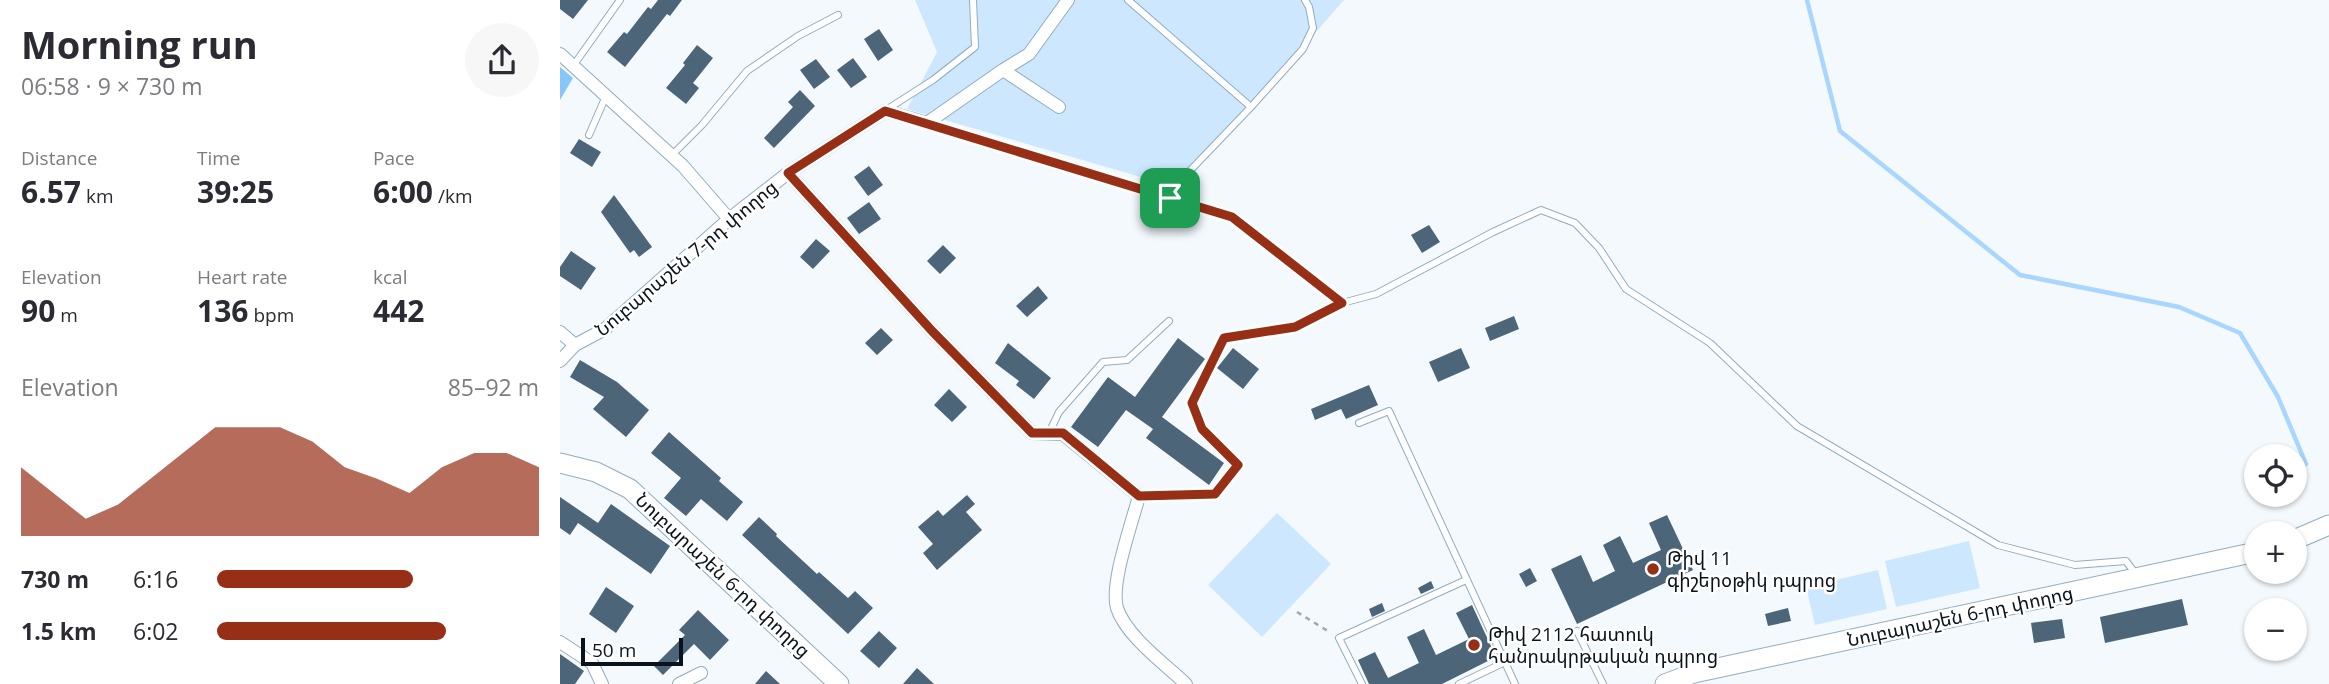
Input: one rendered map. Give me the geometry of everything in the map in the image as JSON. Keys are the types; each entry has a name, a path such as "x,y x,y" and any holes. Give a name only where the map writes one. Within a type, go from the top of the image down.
{"main road":[{"name":"Նուբարաշեն 6-րդ փողոց","path":"560,463 596,472 630,489 839,684"},
{"path":"2307,534 2329,525"},
{"name":"Նուբարաշեն 6-րդ փողոց","path":"1665,684 1694,673 2244,555"}],"street":[{"path":"885,111 927,123 1029,54 1069,0"},
{"path":"560,54 672,155 729,219"},
{"path":"1003,70 1059,107"},
{"name":"Նուբարաշեն 7-րդ փողոց","path":"560,361 575,345 605,329 729,219 788,173 885,111"},
{"path":"788,173 933,332 1032,433 1063,433 1139,496 1116,583 1117,607 1131,632 1186,684"},
{"path":"560,332 575,345"},
{"path":"560,642 592,663 602,684"},
{"path":"679,684 701,673"}],"lane":[{"path":"573,66 620,0"},
{"path":"885,111 933,80 975,47 973,0"},
{"path":"1128,0 1251,107"},
{"path":"1170,198 1183,178 1303,49 1313,28 1305,0"},
{"path":"672,155 702,125 747,71 798,36 838,15"},
{"path":"589,135 606,96"},
{"path":"927,123 1232,217 1342,303"},
{"path":"1139,496 1215,494 1238,465 1202,429 1192,403 1224,338 1295,327 1342,303 1376,294 1493,232 1541,210 1575,223 1599,247 1626,289 1710,343 1797,426 1998,545 2075,565 2126,561 2138,577"},
{"path":"1049,433 1059,412 1103,362 1127,360 1169,321"},
{"path":"1359,423 1389,411 1515,684"},
{"path":"1362,684 1339,638 1466,580"},
{"path":"1577,631 1603,684"},
{"path":"1459,684 1505,662"}],"path":[{"path":"1297,612 1339,638"}],"shaded area":[{"path":"915,0 1344,0 1179,188 907,109 937,52"},
{"path":"560,67 573,78 560,100"},
{"path":"1277,513 1331,564 1262,637 1208,585"},
{"path":"1969,541 1980,588 1896,607 1885,561"},
{"path":"1878,570 1887,609 1815,625 1806,587"}],"building":[{"path":"560,0 588,0 573,19 560,9"},
{"path":"658,0 682,0 670,16 667,14 625,67 607,52 624,32 627,34 648,7 651,9"},
{"path":"879,29 893,50 878,61 864,39"},
{"path":"697,45 713,58 693,83 699,88 686,104 666,88"},
{"path":"853,58 867,77 851,88 837,70"},
{"path":"816,59 830,77 814,89 800,70"},
{"path":"800,90 815,106 774,148 764,138 793,107 788,102"},
{"path":"579,139 601,152 592,167 570,153"},
{"path":"869,166 883,185 868,196 854,177"},
{"path":"614,195 652,247 639,257 634,250 630,253 601,212"},
{"path":"869,202 881,219 859,234 847,218"},
{"path":"1429,225 1440,242 1422,253 1411,235"},
{"path":"816,239 830,251 813,269 800,257"},
{"path":"943,245 956,258 940,274 927,261"},
{"path":"571,251 596,268 581,290 560,276 560,267"},
{"path":"1038,286 1048,298 1027,317 1016,306"},
{"path":"1514,316 1519,329 1490,341 1485,328"},
{"path":"881,328 893,340 877,355 865,343"},
{"path":"1178,338 1205,359 1162,417 1224,463 1209,485 1146,438 1153,429 1126,410 1098,447 1071,427 1108,377 1135,397"},
{"path":"1008,343 1051,378 1034,399 1016,385 1019,381 995,363"},
{"path":"1233,348 1259,369 1243,389 1217,368"},
{"path":"1461,348 1470,368 1438,382 1429,362"},
{"path":"580,360 617,382 649,410 626,437 593,409 604,397 570,377"},
{"path":"1369,385 1378,405 1346,419 1341,409 1315,420 1311,409"},
{"path":"949,389 967,407 952,422 934,405"},
{"path":"669,432 721,478 719,481 743,502 727,521 701,499 686,516 664,498 681,478 651,453"},
{"path":"967,495 975,504 966,512 982,530 937,570 923,553 933,544 918,527 938,510 943,516"},
{"path":"560,497 598,523 611,504 670,546 651,574 578,523 570,535 560,528"},
{"name":"Թիվ 11 գիշերօթիկ դպրոց","path":"1667,515 1693,570 1577,624 1551,569 1581,555 1593,582 1615,571 1603,545 1620,536 1633,563 1661,550 1649,523"},
{"path":"759,517 817,574 819,572 848,598 855,591 873,608 848,634 742,535"},
{"path":"1530,568 1537,581 1526,587 1519,574"},
{"path":"1431,581 1434,588 1421,594 1418,588"},
{"path":"606,587 634,606 616,633 589,614"},
{"path":"2182,599 2188,625 2105,643 2100,617"},
{"path":"1382,603 1385,611 1372,617 1369,609"},
{"name":"Թիվ 2112 հատուկ հանրակրթական դպրոց","path":"1472,605 1496,657 1442,684 1369,684 1358,660 1375,652 1388,678 1419,663 1407,637 1424,629 1436,655 1469,639 1456,613"},
{"path":"1788,608 1791,621 1768,626 1765,614"},
{"path":"698,610 729,640 710,660 694,644 663,675 654,666 685,635 679,630"},
{"path":"2062,619 2065,638 2034,643 2031,623"},
{"path":"879,631 897,648 879,668 860,651"},
{"path":"560,654 584,671 575,684 560,684"},
{"path":"917,668 934,684 903,684"},
{"path":"766,671 780,684 755,684"}],"waterway":[{"path":"1807,0 1840,131 2020,275 2179,307 2240,333 2278,397 2298,444"}],"place":[{"name":"Թիվ 11 գիշերօթիկ դպրոց","path":"1653,569"},
{"name":"Թիվ 2112 հատուկ հանրակրթական դպրոց","path":"1474,645"}],"route":[{"path":"885,111 1170,198 1232,217 1342,303 1295,327 1224,338 1192,403 1202,429 1238,465 1215,494 1139,496 1063,433 1032,433 933,332 788,173 885,111"}]}
